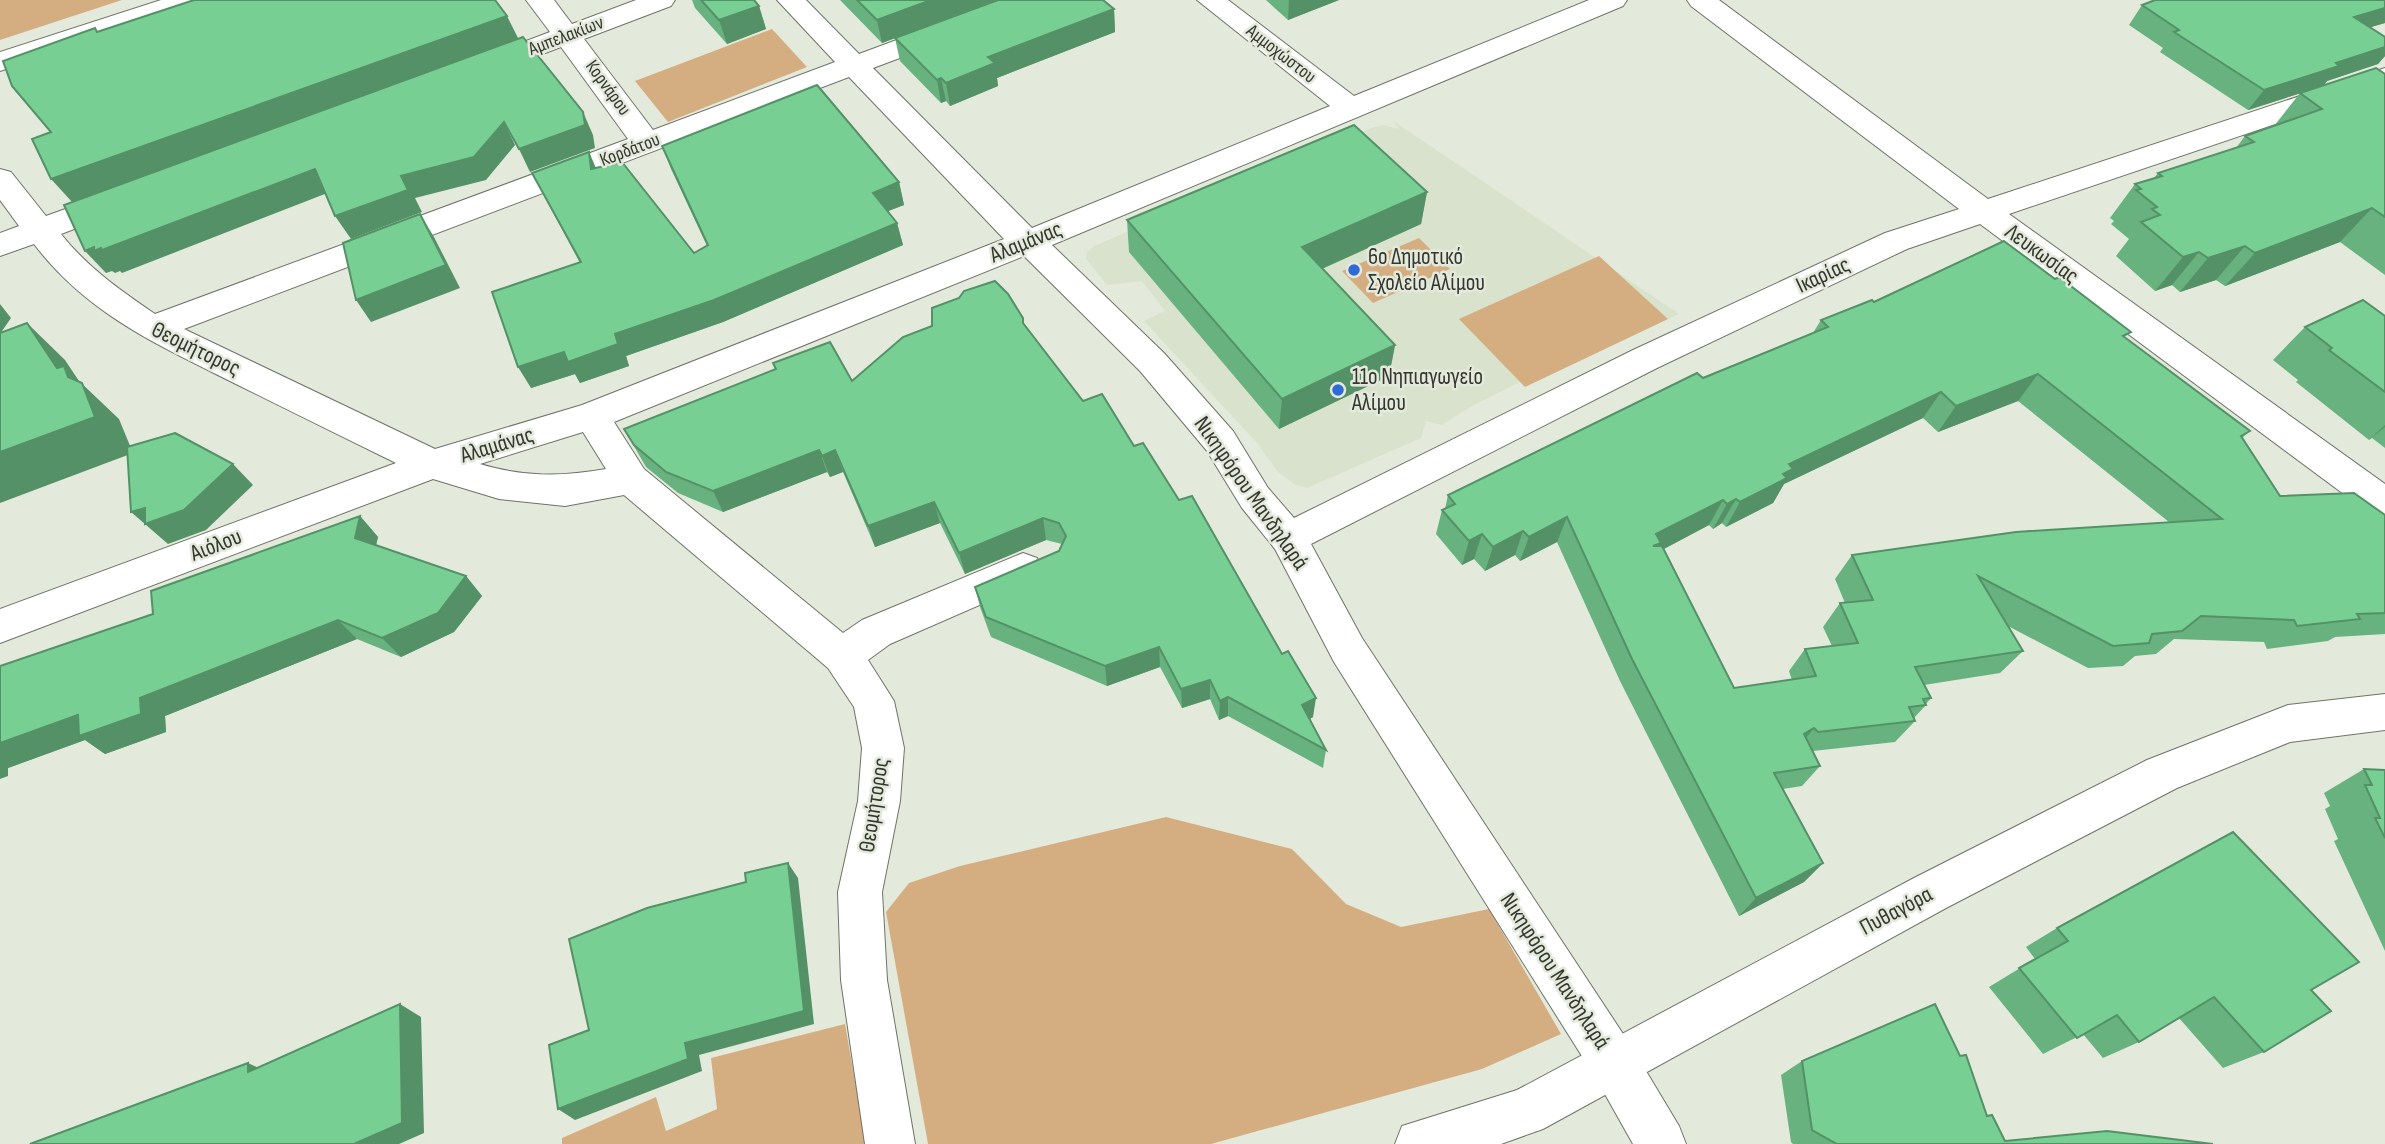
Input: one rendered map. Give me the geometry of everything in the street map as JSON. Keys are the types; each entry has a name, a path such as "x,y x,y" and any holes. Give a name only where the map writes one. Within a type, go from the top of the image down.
{"street":[{"path":"0,62 188,0"},
{"name":"Κορνάρου","path":"540,0 569,35 648,144"},
{"name":"Αμπελακίων","path":"458,76 661,0"},
{"name":"Νικηφόρου Μανδηλαρά","path":"791,0 1028,242 1058,268 1152,362 1220,441 1255,498 1288,538 1348,650 1614,1063 1661,1144"},
{"name":"Κορδάτου","path":"152,328 1029,0"},
{"name":"Αμμοχώστου","path":"1211,0 1351,108"},
{"name":"Αλαμάνας","path":"432,464 592,416 1028,242 1613,0"},
{"name":"Λευκωσίας","path":"1701,0 1983,211 2385,504"},
{"name":"Ικαρίας","path":"1288,538 1670,347 1896,241 2385,76"},
{"name":"Θεομήτορος","path":"0,179 65,262 94,289 152,328 432,464 499,484 565,491 631,479"},
{"path":"0,246 153,188"},
{"name":"Θεομήτορος","path":"592,416 631,479 842,656 873,701 883,748 879,801 859,892 864,980 890,1144"},
{"name":"Αιόλου","path":"0,626 432,464"},
{"path":"842,656 876,632 1047,558"},
{"name":"Πυθαγόρα","path":"1420,1144 1451,1137 1526,1112 1930,893 2162,774 2288,724 2385,712"}],"shaded area":[{"path":"0,0 122,0 0,40"},
{"path":"772,29 807,67 668,122 635,81"},
{"name":"6ο Δημοτικό Σχολείο Αλίμου","path":"1392,120 1679,314 1525,387 1520,382 1470,407 1442,425 1426,421 1421,438 1307,488 1294,484 1278,472 1257,443 1144,321 1165,311 1142,281 1107,285 1086,259 1087,252 1094,246 1371,128 1383,125 1399,129"},
{"path":"1419,238 1450,269 1373,303 1342,271"},
{"path":"1599,256 1668,319 1525,387 1459,319"},
{"path":"1166,817 1292,849 1346,904 1401,927 1489,909 1561,1034 1482,1069 1211,1144 928,1144 886,912 909,883 960,866"},
{"path":"845,1024 866,1144 562,1144 562,1138 656,1097 666,1131 717,1109 711,1058"}],"building":[{"path":"194,0 495,0 507,16 51,179 32,139 51,132 12,86 3,61 95,28 97,32"},
{"path":"701,0 754,0 759,6 719,20"},
{"path":"857,0 931,0 877,20"},
{"path":"998,0 1103,0 1114,9 988,57 995,63 946,83 941,78 937,80 895,38"},
{"path":"2155,0 2385,0 2385,8 2354,17 2385,37 2385,47 2336,63 2339,66 2264,90 2174,32 2179,30 2142,5"},
{"path":"523,37 583,112 585,125 519,149 504,122 474,157 401,176 408,190 335,216 315,169 102,250 101,248 94,251 94,247 85,251 64,205"},
{"path":"2376,68 2385,74 2385,217 2372,208 2255,253 2245,246 2208,258 2199,252 2183,257 2141,222 2160,215 2152,209 2157,207 2136,190 2141,189 2135,184 2162,176 2158,173 2254,142 2245,136 2322,109 2300,93"},
{"path":"817,85 899,182 873,193 897,223 714,300 615,334 618,344 568,362 564,352 518,367 492,292 581,262 532,173 589,152 591,169 622,162 694,253 708,245 662,146"},
{"path":"1354,125 1427,192 1302,247 1395,345 1282,399 1127,220"},
{"path":"420,214 446,265 356,300 343,243"},
{"path":"2004,241 2055,279 2059,277 2131,332 2123,336 2250,431 2241,436 2280,496 2354,493 2385,515 2385,613 2357,614 2360,619 2297,626 2294,620 2201,616 2182,631 2152,634 2149,643 2113,646 1978,576 2023,651 1915,667 1931,698 1923,699 1926,705 1909,707 1915,721 1818,732 1814,728 1804,734 1820,766 1774,773 1823,863 1756,898 1632,659 1567,517 1529,537 1523,531 1493,547 1482,534 1469,541 1442,510 1455,504 1448,495 1697,373 1703,378 1828,327 1821,320 1872,300 1874,302","holes":["2038,374 2222,519 2016,532 1852,555 1873,600 1840,603 1858,643 1805,649 1816,676 1734,688 1662,546 1653,546 1661,543 1656,534 1723,500 1727,504 1736,499 1740,502 1787,478 1783,474 1793,469 1789,464 1941,392 1956,406"]},
{"path":"995,281 1008,294 1023,318 1023,323 1083,401 1102,394 1134,446 1143,443 1179,500 1192,496 1282,654 1288,651 1316,698 1302,705 1326,750 1228,697 1220,701 1210,680 1181,689 1159,647 1105,666 986,617 975,587 1059,551 1066,536 1059,523 1043,518 959,553 934,502 868,526 835,450 822,456 819,450 713,491 666,472 634,445 624,429 776,369 773,363 830,342 852,381 903,337 932,326 932,308 959,298 964,291"},
{"path":"2363,300 2385,316 2385,392 2329,350 2332,348 2305,327"},
{"path":"27,323 57,368 64,366 68,377 82,383 95,417 0,452 0,333"},
{"path":"175,433 233,464 184,510 145,524 145,508 131,512 127,447"},
{"path":"360,516 355,538 466,576 438,613 382,638 338,620 140,698 141,714 79,736 78,715 0,743 0,666 153,614 151,591"},
{"path":"2364,769 2385,770 2385,838 2375,818 2380,818 2365,785 2372,785"},
{"path":"2233,832 2359,962 2311,990 2331,1011 2264,1052 2214,997 2139,1042 2117,1015 2077,1038 2019,968 2068,941 2057,928"},
{"path":"788,863 804,1011 685,1043 688,1059 558,1109 549,1045 589,1030 569,939 647,908 746,882 745,873"},
{"path":"400,1004 402,1123 354,1144 30,1144 248,1063 248,1072"},
{"path":"1935,1004 1960,1056 1966,1055 1987,1116 1992,1115 2005,1141 2107,1131 2213,1144 1837,1144 1812,1130 1802,1061"}],"place":[{"name":"6ο Δημοτικό Σχολείο Αλίμου","path":"1354,270"},
{"name":"11ο Νηπιαγωγείο Αλίμου","path":"1338,390"}]}
